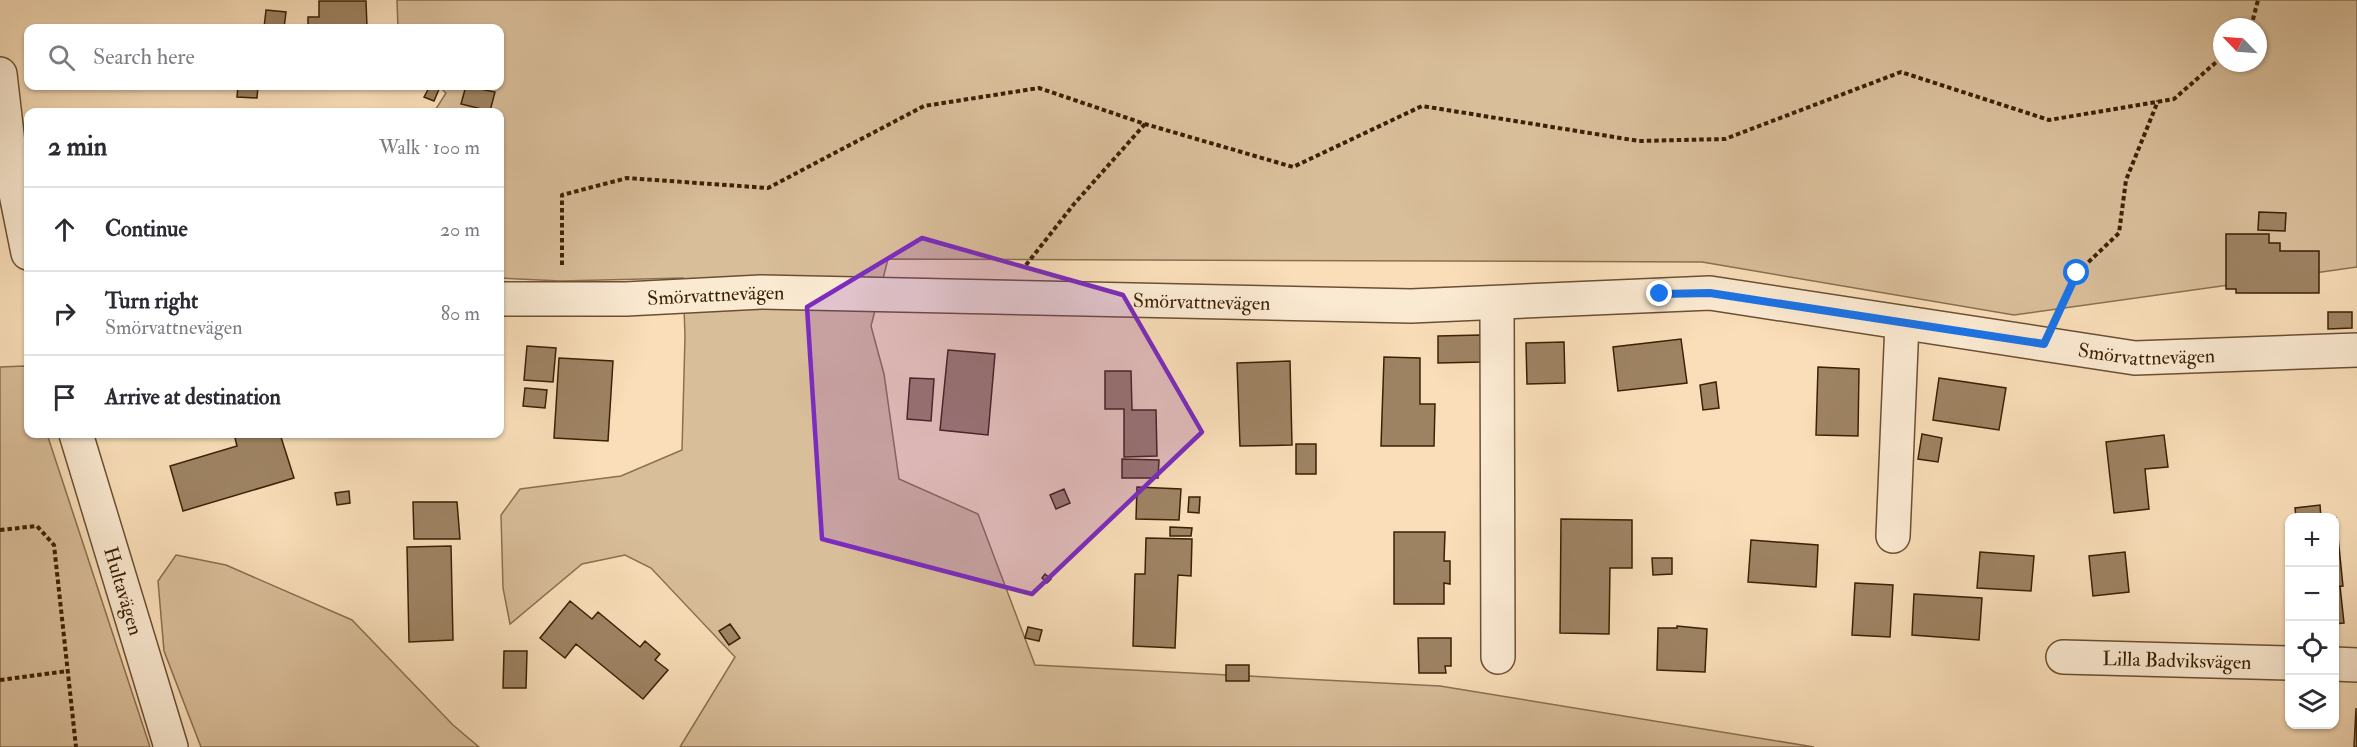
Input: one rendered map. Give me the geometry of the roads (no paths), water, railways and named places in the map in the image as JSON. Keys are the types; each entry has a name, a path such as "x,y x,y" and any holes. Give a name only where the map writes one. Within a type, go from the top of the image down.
{"street":[{"path":"0,74 9,200 24,243"},
{"name":"Smörvattnevägen","path":"504,299 626,299 761,292 1411,306 1710,293 2135,358 2357,350"},
{"path":"1497,304 1498,657"},
{"path":"1893,536 1902,323"},
{"name":"Hultavägen","path":"77,438 171,747"},
{"name":"Lilla Badviksvägen","path":"2063,657 2285,663"},
{"path":"2339,664 2357,665"}]}
